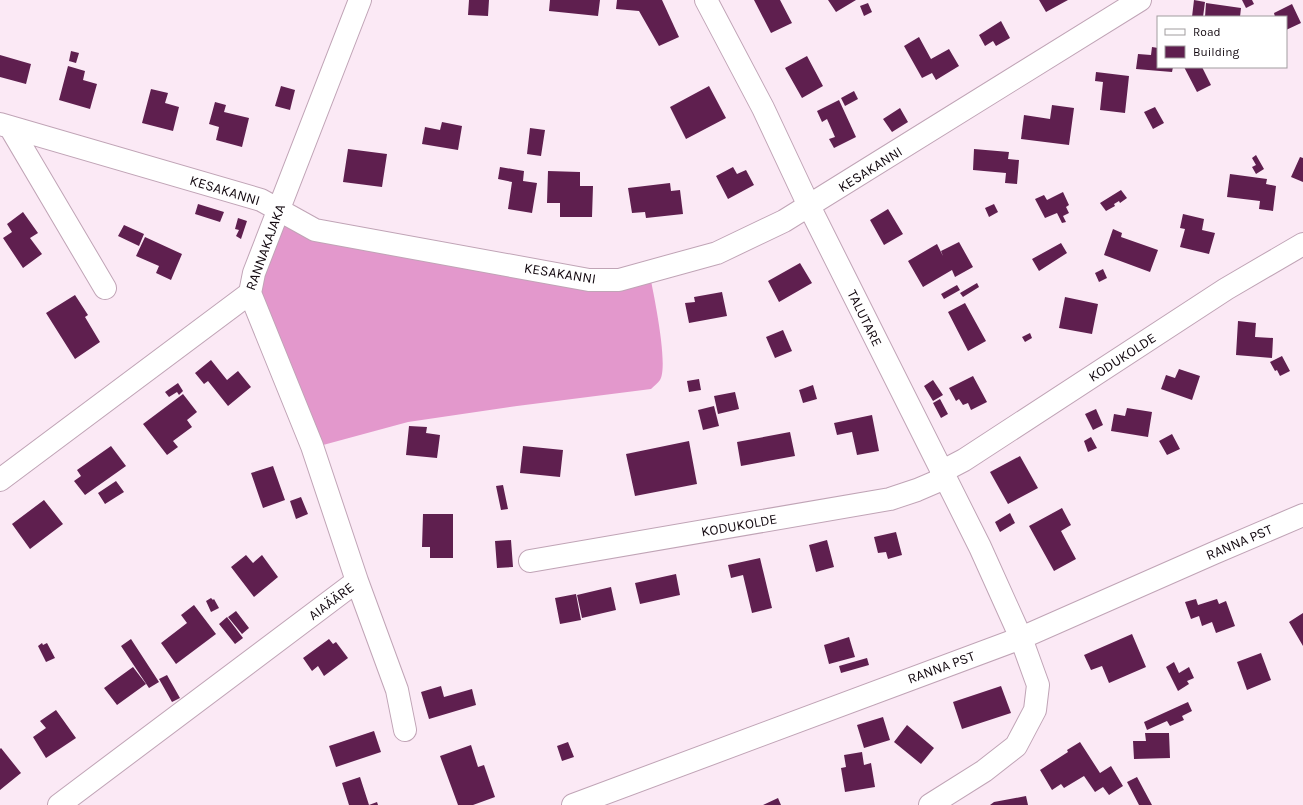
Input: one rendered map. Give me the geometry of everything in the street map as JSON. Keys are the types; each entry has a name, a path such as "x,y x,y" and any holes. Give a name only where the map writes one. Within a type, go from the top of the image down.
{"street":[{"name":"RANNAKAJAKA","path":"0,480 250,293 254,273 360,0"},
{"name":"TALUTARE","path":"706,0 763,108 809,206 980,547 1021,638 1038,685 1035,710 1016,746 984,771 930,805"},
{"name":"KESAKANNI","path":"5,126 261,200 314,230 589,280 619,280 717,253 784,221 1140,0"},
{"path":"5,126 105,288"},
{"name":"KODUKOLDE","path":"530,561 890,499 917,490 943,475 1226,289 1303,244"},
{"name":"AIAÄÄRE","path":"59,805 357,581 312,446 250,293"},
{"name":"RANNA PST","path":"573,805 1021,638 1303,515"},
{"path":"357,581 397,690 405,730"}],"shaded area":[{"path":"274,219 471,268 649,271 662,344 663,359 660,380 651,389 408,422 312,448 250,289"}],"building":[{"path":"469,0 489,0 488,16 468,15"},
{"path":"550,0 600,0 598,16 549,11"},
{"path":"617,0 662,0 679,37 659,46 639,11 616,9"},
{"path":"754,0 780,0 792,23 771,33"},
{"path":"828,0 856,0 836,12"},
{"path":"1039,0 1068,0 1046,12"},
{"path":"1194,0 1205,2 1203,16 1192,16"},
{"path":"1242,0 1252,0 1254,4 1246,8"},
{"path":"868,3 872,12 864,16 860,6"},
{"path":"1206,3 1241,8 1240,16 1205,16"},
{"path":"1292,4 1301,23 1287,30 1287,16 1275,16 1274,13"},
{"path":"1001,21 1010,38 996,46 993,41 985,46 979,35"},
{"path":"919,37 931,59 949,49 959,66 936,80 932,73 922,78 904,46"},
{"path":"1152,47 1157,48 1157,68 1173,68 1172,72 1136,69 1138,54 1151,55"},
{"path":"71,51 79,53 76,63 69,61"},
{"path":"0,55 31,64 26,84 0,77"},
{"path":"807,56 823,86 802,98 785,68"},
{"path":"68,66 85,71 83,80 97,84 90,109 59,100"},
{"path":"1185,68 1202,68 1211,85 1197,92"},
{"path":"1096,72 1129,76 1125,113 1100,110 1103,82 1095,81"},
{"path":"281,86 295,90 290,110 275,106"},
{"path":"709,86 726,118 686,139 670,107"},
{"path":"151,89 168,93 165,103 179,107 173,131 142,123"},
{"path":"854,91 858,99 845,106 841,98"},
{"path":"839,100 856,137 834,148 829,139 835,137 827,119 822,122 817,111"},
{"path":"215,102 226,105 224,112 249,118 242,147 216,140 219,127 209,124"},
{"path":"1052,105 1074,108 1069,145 1021,139 1024,115 1050,119"},
{"path":"1155,107 1164,123 1153,129 1144,112"},
{"path":"900,108 908,122 892,132 883,119"},
{"path":"442,122 462,126 458,150 422,144 425,127 440,130"},
{"path":"530,128 545,130 541,156 527,154"},
{"path":"348,149 387,154 382,187 343,182"},
{"path":"974,149 1009,152 1008,159 1019,160 1017,184 1005,183 1006,173 973,170"},
{"path":"1256,155 1264,169 1256,174 1252,167 1256,165 1252,158"},
{"path":"1300,157 1303,158 1303,182 1291,177"},
{"path":"500,167 524,171 523,181 537,183 532,213 508,209 512,182 498,179"},
{"path":"733,167 737,174 746,170 754,185 728,199 716,176"},
{"path":"548,171 580,172 580,186 593,186 592,217 560,217 560,203 547,203"},
{"path":"1230,174 1267,179 1266,184 1276,186 1273,211 1259,209 1260,201 1227,197"},
{"path":"670,183 671,191 680,190 683,214 646,218 645,212 632,213 628,188"},
{"path":"1121,190 1127,198 1120,203 1119,201 1114,204 1115,206 1106,211 1100,203"},
{"path":"1063,192 1069,205 1066,207 1069,213 1063,216 1066,222 1062,223 1057,213 1045,218 1035,199 1044,195 1047,200"},
{"path":"198,204 224,212 220,222 195,214"},
{"path":"994,204 998,212 989,217 985,208"},
{"path":"888,209 903,234 884,245 870,220"},
{"path":"23,212 38,233 30,238 42,254 23,268 3,238 12,232 7,224"},
{"path":"1183,214 1204,219 1202,230 1215,233 1209,254 1180,247 1185,229 1180,228"},
{"path":"238,218 247,221 241,239 236,236 239,230 235,229"},
{"path":"124,225 144,234 139,246 118,236"},
{"path":"1113,229 1122,233 1121,237 1158,250 1150,272 1104,255"},
{"path":"145,237 182,254 171,280 156,273 159,266 136,256"},
{"path":"959,242 973,267 955,277 952,270 923,287 908,261 937,244 943,256 941,251"},
{"path":"1061,243 1067,253 1039,271 1032,259"},
{"path":"800,263 812,283 779,302 768,281"},
{"path":"1103,269 1107,278 1099,282 1095,273"},
{"path":"977,283 979,287 963,297 960,293"},
{"path":"957,285 960,290 944,299 941,294"},
{"path":"722,292 727,316 689,323 685,303 695,302 694,297"},
{"path":"75,295 88,315 85,317 100,342 75,359 46,313"},
{"path":"1065,297 1098,304 1092,334 1059,328"},
{"path":"965,303 986,341 968,351 948,312"},
{"path":"1238,321 1256,323 1255,337 1273,338 1272,358 1236,355"},
{"path":"783,330 792,351 775,358 766,337"},
{"path":"1030,333 1032,338 1025,342 1022,337"},
{"path":"1282,356 1290,371 1280,376 1270,362"},
{"path":"211,360 227,380 238,371 251,387 228,406 208,381 204,384 195,373"},
{"path":"1179,369 1200,376 1192,400 1161,389 1166,375 1175,378"},
{"path":"973,376 987,402 971,410 968,403 963,405 959,399 956,401 949,388"},
{"path":"699,379 701,390 689,392 687,381"},
{"path":"933,380 943,395 933,401 924,386"},
{"path":"178,383 183,391 179,395 177,392 169,397 165,392"},
{"path":"813,385 817,399 803,403 799,390"},
{"path":"735,392 739,409 718,414 714,396"},
{"path":"183,394 197,412 187,420 192,427 173,441 178,447 167,455 143,424"},
{"path":"940,399 948,414 941,418 933,403"},
{"path":"714,406 719,426 703,430 698,410"},
{"path":"1127,408 1152,412 1148,437 1111,431 1114,414 1125,416"},
{"path":"1096,409 1103,425 1093,430 1085,414"},
{"path":"872,415 879,451 857,455 852,432 837,435 834,423"},
{"path":"409,426 427,427 426,433 440,435 437,458 406,455"},
{"path":"790,432 795,456 741,466 737,442"},
{"path":"1172,434 1180,449 1167,455 1159,441"},
{"path":"1091,437 1097,448 1088,452 1084,441"},
{"path":"689,441 697,484 635,496 626,454"},
{"path":"111,446 126,466 85,495 74,481 81,476 77,470"},
{"path":"523,446 563,450 560,477 520,473"},
{"path":"1020,456 1038,488 1008,504 990,472"},
{"path":"273,466 285,500 263,508 251,473"},
{"path":"116,481 124,492 105,504 98,493"},
{"path":"503,485 508,509 501,510 496,486"},
{"path":"301,497 308,514 296,519 290,501"},
{"path":"44,500 63,524 30,549 12,524"},
{"path":"1062,508 1071,525 1061,531 1076,559 1054,571 1029,526"},
{"path":"1010,513 1015,523 1000,532 995,522"},
{"path":"423,514 453,514 453,558 430,558 430,547 422,547"},
{"path":"896,532 902,555 888,559 886,552 878,553 874,537"},
{"path":"511,540 513,567 497,568 495,541"},
{"path":"827,540 834,567 816,572 809,545"},
{"path":"246,555 253,563 262,555 278,577 254,597 231,567"},
{"path":"760,558 772,608 752,613 743,575 731,578 728,565"},
{"path":"676,574 680,595 640,604 635,583"},
{"path":"611,587 616,610 582,618 577,595"},
{"path":"576,594 581,620 560,624 555,598"},
{"path":"211,598 213,600 214,599 219,608 211,612 206,601"},
{"path":"1196,599 1198,605 1217,599 1219,604 1226,601 1235,626 1216,633 1212,622 1202,626 1199,616 1191,619 1185,602"},
{"path":"194,605 216,634 176,664 161,643 187,623 181,615"},
{"path":"236,611 249,628 242,634 228,617"},
{"path":"1303,613 1303,646 1289,622"},
{"path":"227,617 243,638 235,644 219,624"},
{"path":"1132,634 1146,667 1109,683 1102,666 1091,670 1084,655"},
{"path":"849,637 855,657 829,664 824,645"},
{"path":"131,639 159,682 149,688 121,646"},
{"path":"329,639 333,644 336,642 348,658 324,676 318,666 312,671 303,658"},
{"path":"42,643 43,645 47,643 55,658 46,662 38,646"},
{"path":"1261,653 1271,680 1247,690 1237,662"},
{"path":"867,658 869,665 841,673 839,666"},
{"path":"1174,662 1179,673 1189,667 1194,678 1187,681 1189,684 1178,691 1166,667"},
{"path":"133,667 146,684 117,705 104,688"},
{"path":"167,675 180,698 172,702 159,679"},
{"path":"441,686 444,697 472,689 476,705 429,719 421,692"},
{"path":"1001,686 1011,713 962,729 953,702"},
{"path":"1188,702 1192,711 1182,716 1184,720 1170,726 1167,721 1147,730 1144,722"},
{"path":"56,710 76,738 46,758 33,737 46,728 40,721"},
{"path":"883,717 890,740 864,748 857,725"},
{"path":"907,725 934,748 921,764 894,742"},
{"path":"374,731 381,752 336,767 329,746"},
{"path":"1145,733 1169,733 1170,758 1134,759 1133,741 1146,741"},
{"path":"568,742 574,757 562,761 557,746"},
{"path":"1080,742 1100,773 1111,766 1123,786 1109,795 1103,787 1095,792 1084,776 1064,788 1061,784 1052,790 1040,770 1068,752 1067,750"},
{"path":"471,745 478,767 484,765 495,797 473,805 458,805 440,756"},
{"path":"1,748 21,773 0,790 0,749"},
{"path":"862,752 864,765 871,763 875,787 845,792 841,768 846,767 844,755"},
{"path":"360,777 369,805 349,805 342,783"},
{"path":"1137,777 1152,805 1139,805 1127,782"},
{"path":"1026,796 1028,805 990,805 994,802"},
{"path":"778,798 781,805 763,805"},
{"path":"377,802 378,805 369,805"}]}
